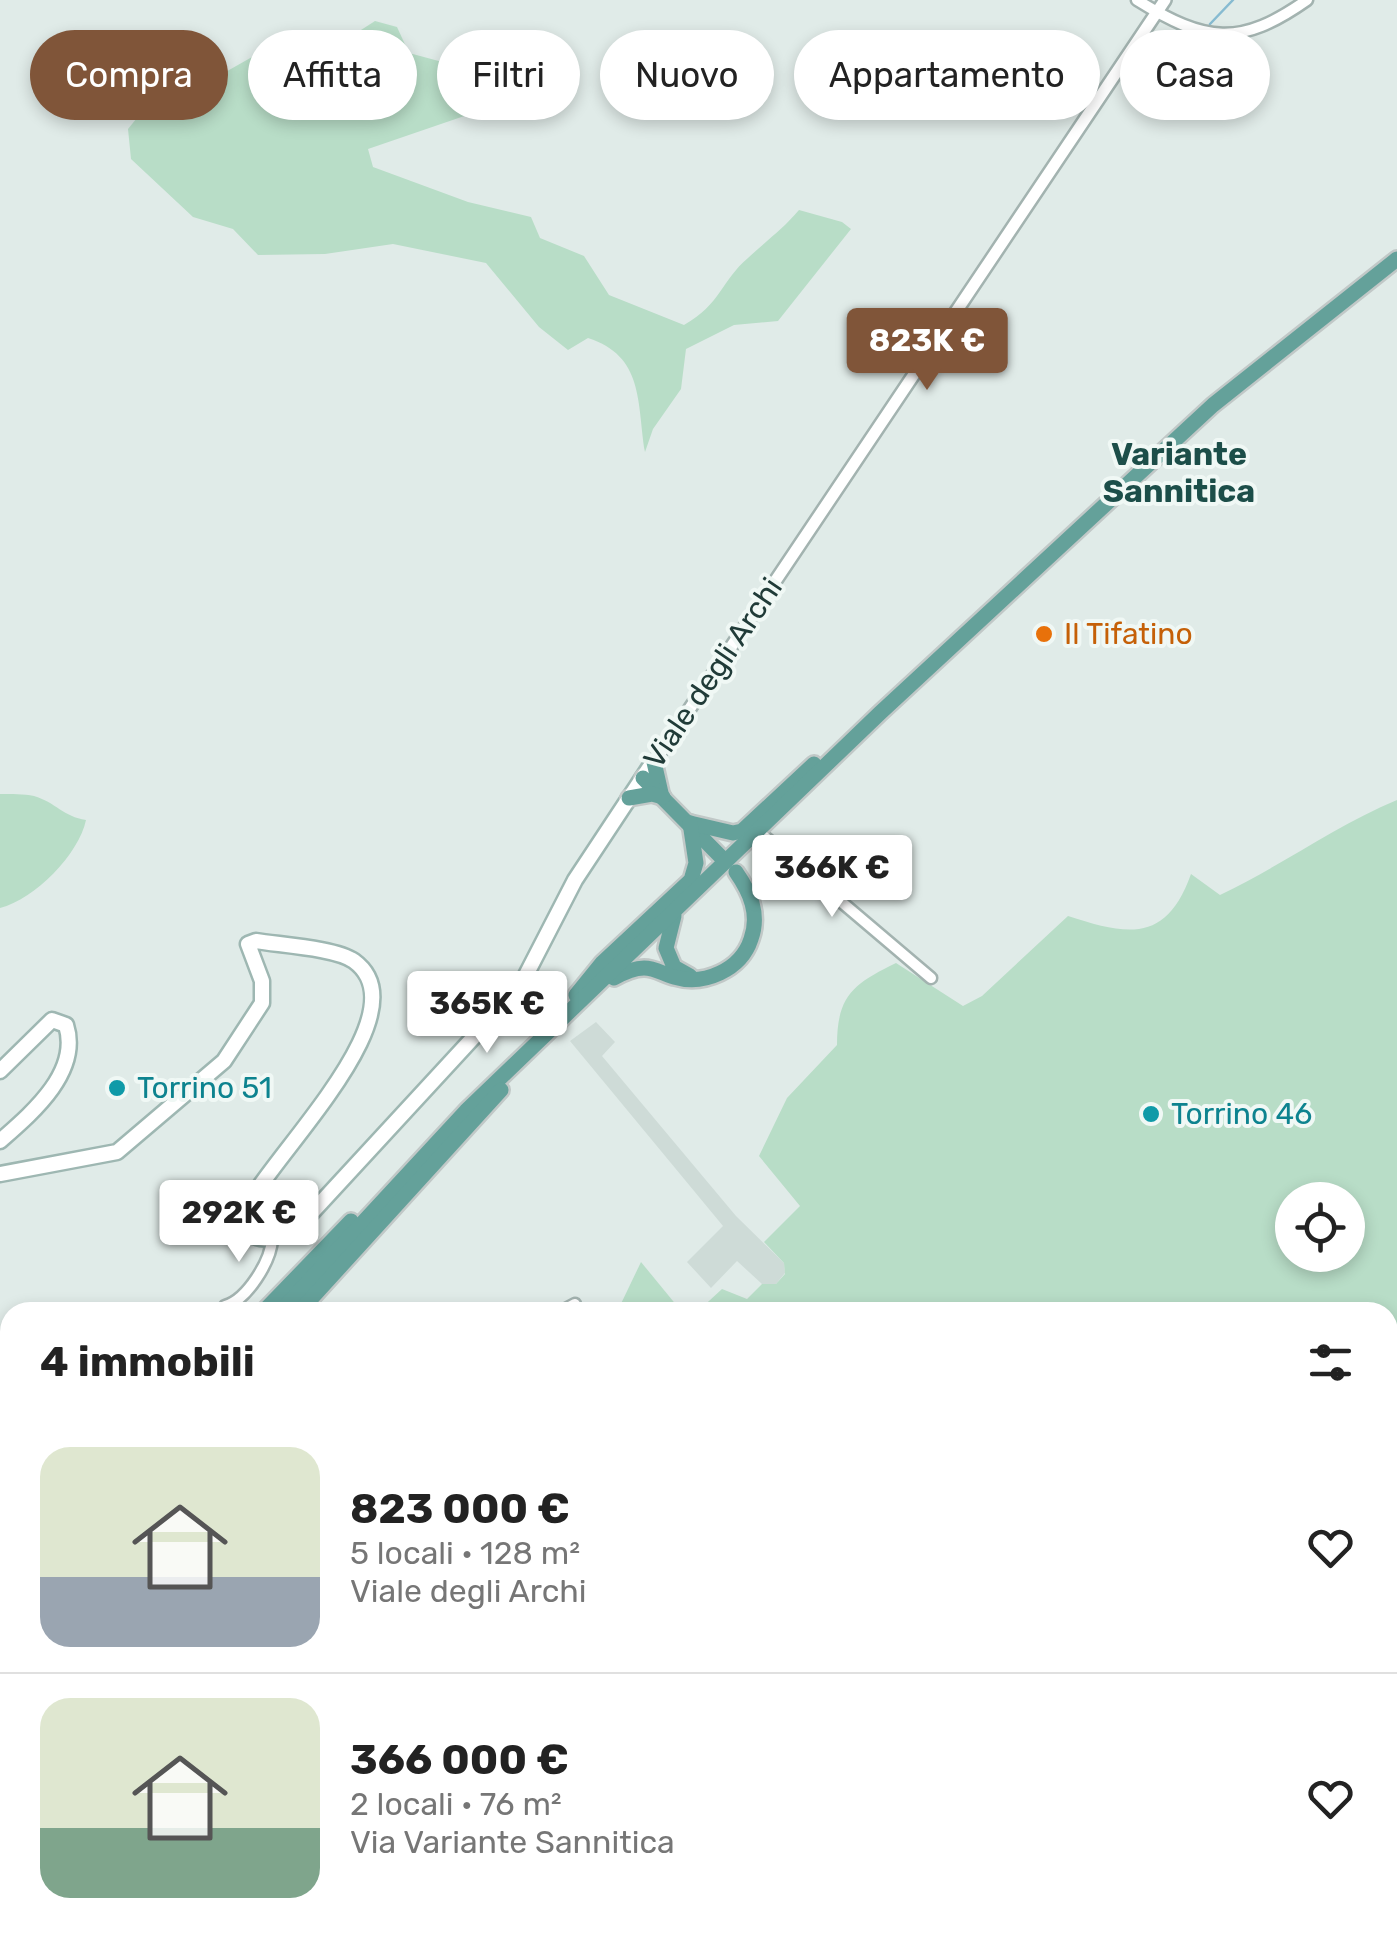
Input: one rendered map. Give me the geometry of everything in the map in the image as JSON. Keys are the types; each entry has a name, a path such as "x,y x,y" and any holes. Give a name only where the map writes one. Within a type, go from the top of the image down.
{"main road":[{"path":"553,1024 676,912 880,712 1213,405 1397,258"},
{"path":"690,823 733,833 742,830 840,741 880,712"},
{"name":"Viale degli Archi","path":"272,1239 305,1220 507,1001 524,979 575,880 654,762"},
{"path":"654,762 663,797"},
{"path":"643,778 722,857"},
{"path":"629,798 652,794 663,797"},
{"path":"273,1302 553,1024 602,964 691,880 696,863 690,823"},
{"path":"597,987 640,968 698,979 730,968 751,939 754,906 736,872"},
{"path":"676,912 666,937 669,958 682,972 698,979"},
{"path":"0,1174 117,1152 224,1061 262,1003 262,981 248,944 256,941 344,956 362,969 369,982 365,1028 338,1081 244,1212 246,1229 272,1239"},
{"path":"308,1302 574,1008"},
{"path":"0,1071 52,1020 66,1024 69,1046 56,1084 0,1142"},
{"path":"289,1302 466,1111"}],"street":[{"path":"1137,0 1162,5 1202,32 1255,31 1308,0"},
{"name":"Viale degli Archi","path":"654,762 1162,5"},
{"path":"759,832 931,978"},
{"name":"Viale degli Archi","path":"235,1302 264,1266 272,1239"},
{"path":"0,1574 0,1609"}],"shaded area":[{"path":"596,1022 615,1042 602,1056 736,1216 784,1263 785,1273 776,1284 762,1284 737,1261 711,1288 687,1262 723,1226 570,1041"}],"green space":[{"path":"375,21 398,30 361,30"},
{"path":"417,55 437,61 437,120 453,120 368,149 373,167 468,202 531,217 540,238 584,256 609,295 684,325 706,309 739,267 799,210 842,222 851,229 778,321 734,325 686,349 681,389 653,429 645,452 635,383 619,356 588,338 568,350 539,327 486,263 393,244 325,254 258,255 233,229 193,217 131,159 128,129 135,120 228,120 228,71 248,59 248,120 417,120"},
{"path":"0,794 34,796 86,820 75,847 54,873 27,895 0,908"},
{"path":"1397,800 1397,1302 708,1302 722,1289 747,1299 762,1284 776,1284 785,1274 784,1263 764,1242 800,1206 759,1156 787,1098 837,1045 840,1014 858,985 896,963 963,1006 982,996 1068,916 1126,930 1142,928 1170,913 1191,874 1220,895"},
{"path":"641,1262 674,1302 622,1302"}],"waterway":[{"path":"1210,24 1233,0"}],"place":[{"name":"Il Tifatino","path":"1044,634"},
{"name":"Torrino 51","path":"117,1088"},
{"name":"Torrino 46","path":"1151,1114"}],"district":[{"name":"Variante Sannitica","path":"1179,472"}]}
